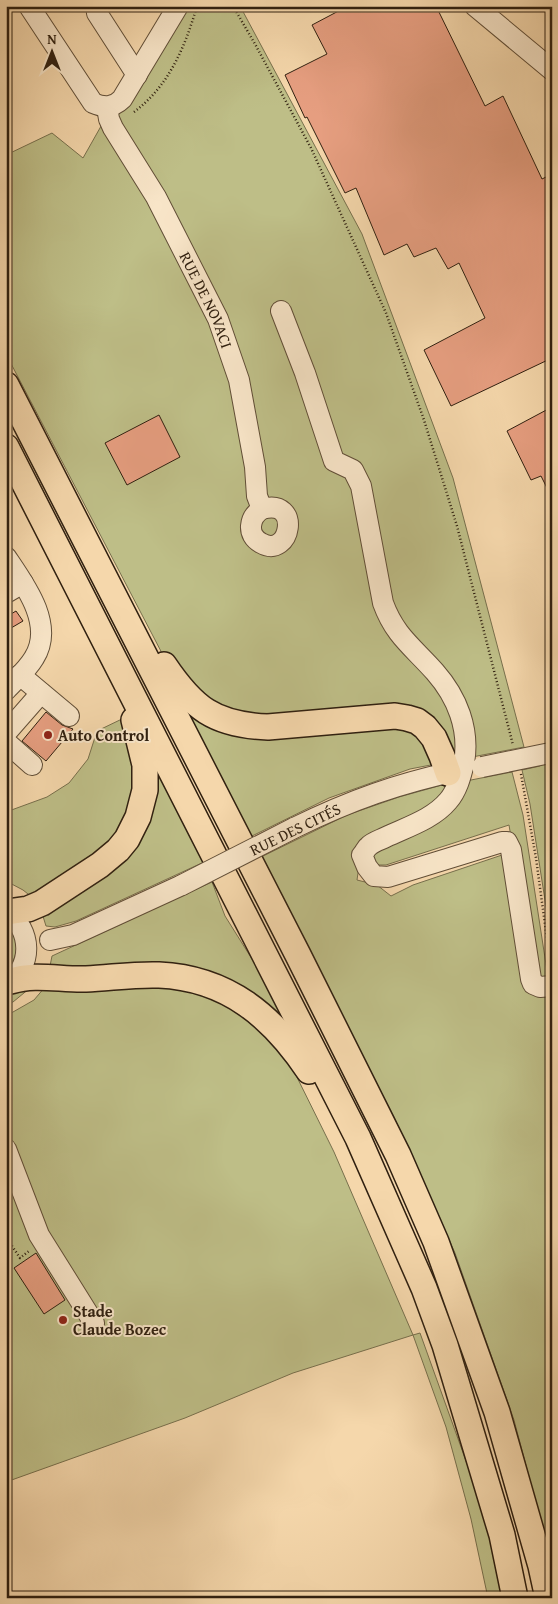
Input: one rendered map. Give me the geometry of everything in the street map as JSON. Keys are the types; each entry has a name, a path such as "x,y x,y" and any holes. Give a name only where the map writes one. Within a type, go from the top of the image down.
{"main road":[{"path":"6,385 394,1146 436,1242 497,1412 541,1566 548,1598"},
{"path":"6,447 358,1138 424,1288 445,1345 502,1535 515,1598"},
{"path":"125,616 146,633 164,666 186,695 201,708 220,719 252,726 268,727 395,716 407,718 417,721 434,738 442,756 455,772"},
{"path":"12,917 35,908 111,857 123,844 138,817 145,790 145,764 118,668"},
{"path":"9,983 21,978 33,977 77,980 160,975 199,982 223,991 250,1006 280,1032 310,1073 330,1108 358,1138"}],"street":[{"path":"28,6 93,103 102,107 119,103 178,6"},
{"path":"96,6 97,13 137,75"},
{"path":"474,6 552,70"},
{"name":"RUE DE NOVACI","path":"107,107 113,128 156,197 218,319 239,380 255,467 257,496 262,509"},
{"path":"281,311 305,372 334,461 353,470 361,486 387,616 397,633 448,688 458,707 466,741 466,754 455,772 450,799 435,813 370,845 362,855 367,867 374,876 388,877 507,842 511,850 533,984 540,987 552,986"},
{"path":"6,557 15,588 39,616 42,630 40,645 34,659 6,690"},
{"path":"20,675 69,716"},
{"path":"6,733 41,693"},
{"path":"6,742 32,765"},
{"name":"RUE DES CITÉS","path":"25,958 47,947 50,940 73,935 182,885 332,809 410,782 551,753"},
{"path":"12,917 46,935 50,940"},
{"path":"9,983 22,967 26,943 12,917"},
{"path":"6,1150 40,1235 94,1322"}],"path":[{"path":"132,114 148,100 173,68 189,32 197,6"},
{"path":"233,6 256,44 312,148 389,322 424,420 457,526 513,746"},
{"path":"520,772 536,858 552,975"},
{"path":"6,1237 20,1258 44,1242"}],"green space":[{"path":"169,6 240,6 362,234 453,478 524,747 410,769 329,798 250,837 188,716 190,714 165,659 6,354 6,155 52,133 83,158"},
{"path":"124,718 139,770 121,837 33,898 6,881 6,812 47,797 69,783 88,759 97,731"},
{"path":"552,761 552,945 530,804 522,770"},
{"path":"156,762 204,862 76,921 55,927 46,926 42,913 102,870"},
{"path":"512,772 523,815 547,971 547,977 542,981 534,976 509,825 386,865 375,865 372,849 471,780"},
{"path":"442,785 448,790 359,866 357,880 377,885 391,896 413,885 505,854 530,992 548,996 552,1018 552,1564 514,1420 455,1253 394,1117 261,857 347,815 399,797"},
{"path":"212,882 225,916 284,1010 272,1015 252,999 49,971 52,956"},
{"path":"6,923 16,942 16,953 6,971"},
{"path":"143,984 197,990 248,1015 285,1053 334,1152 413,1335 293,1373 185,1418 6,1482 6,1016 34,1000 45,987"},
{"path":"20,986 30,988 13,1002 6,1005 6,995"},
{"path":"420,1333 475,1486 508,1598 488,1598 471,1519 446,1427 413,1335"}],"building":[{"path":"348,6 436,6 485,106 503,96 542,179 552,174 552,358 451,406 424,350 485,318 459,263 448,269 436,248 414,257 407,244 384,255 356,188 345,193 307,117 305,118 285,75 327,54 312,25"},
{"path":"552,407 552,498 541,476 531,480 507,431"},
{"path":"159,415 180,457 127,485 105,443"},
{"path":"16,611 23,621 6,631 6,617"},
{"name":"Auto Control","path":"46,712 62,725 73,729 46,761 22,741"},
{"path":"36,1253 65,1300 44,1314 14,1268"}],"place":[{"name":"Auto Control","path":"48,735"},
{"name":"Stade Claude Bozec","path":"63,1320"}]}
